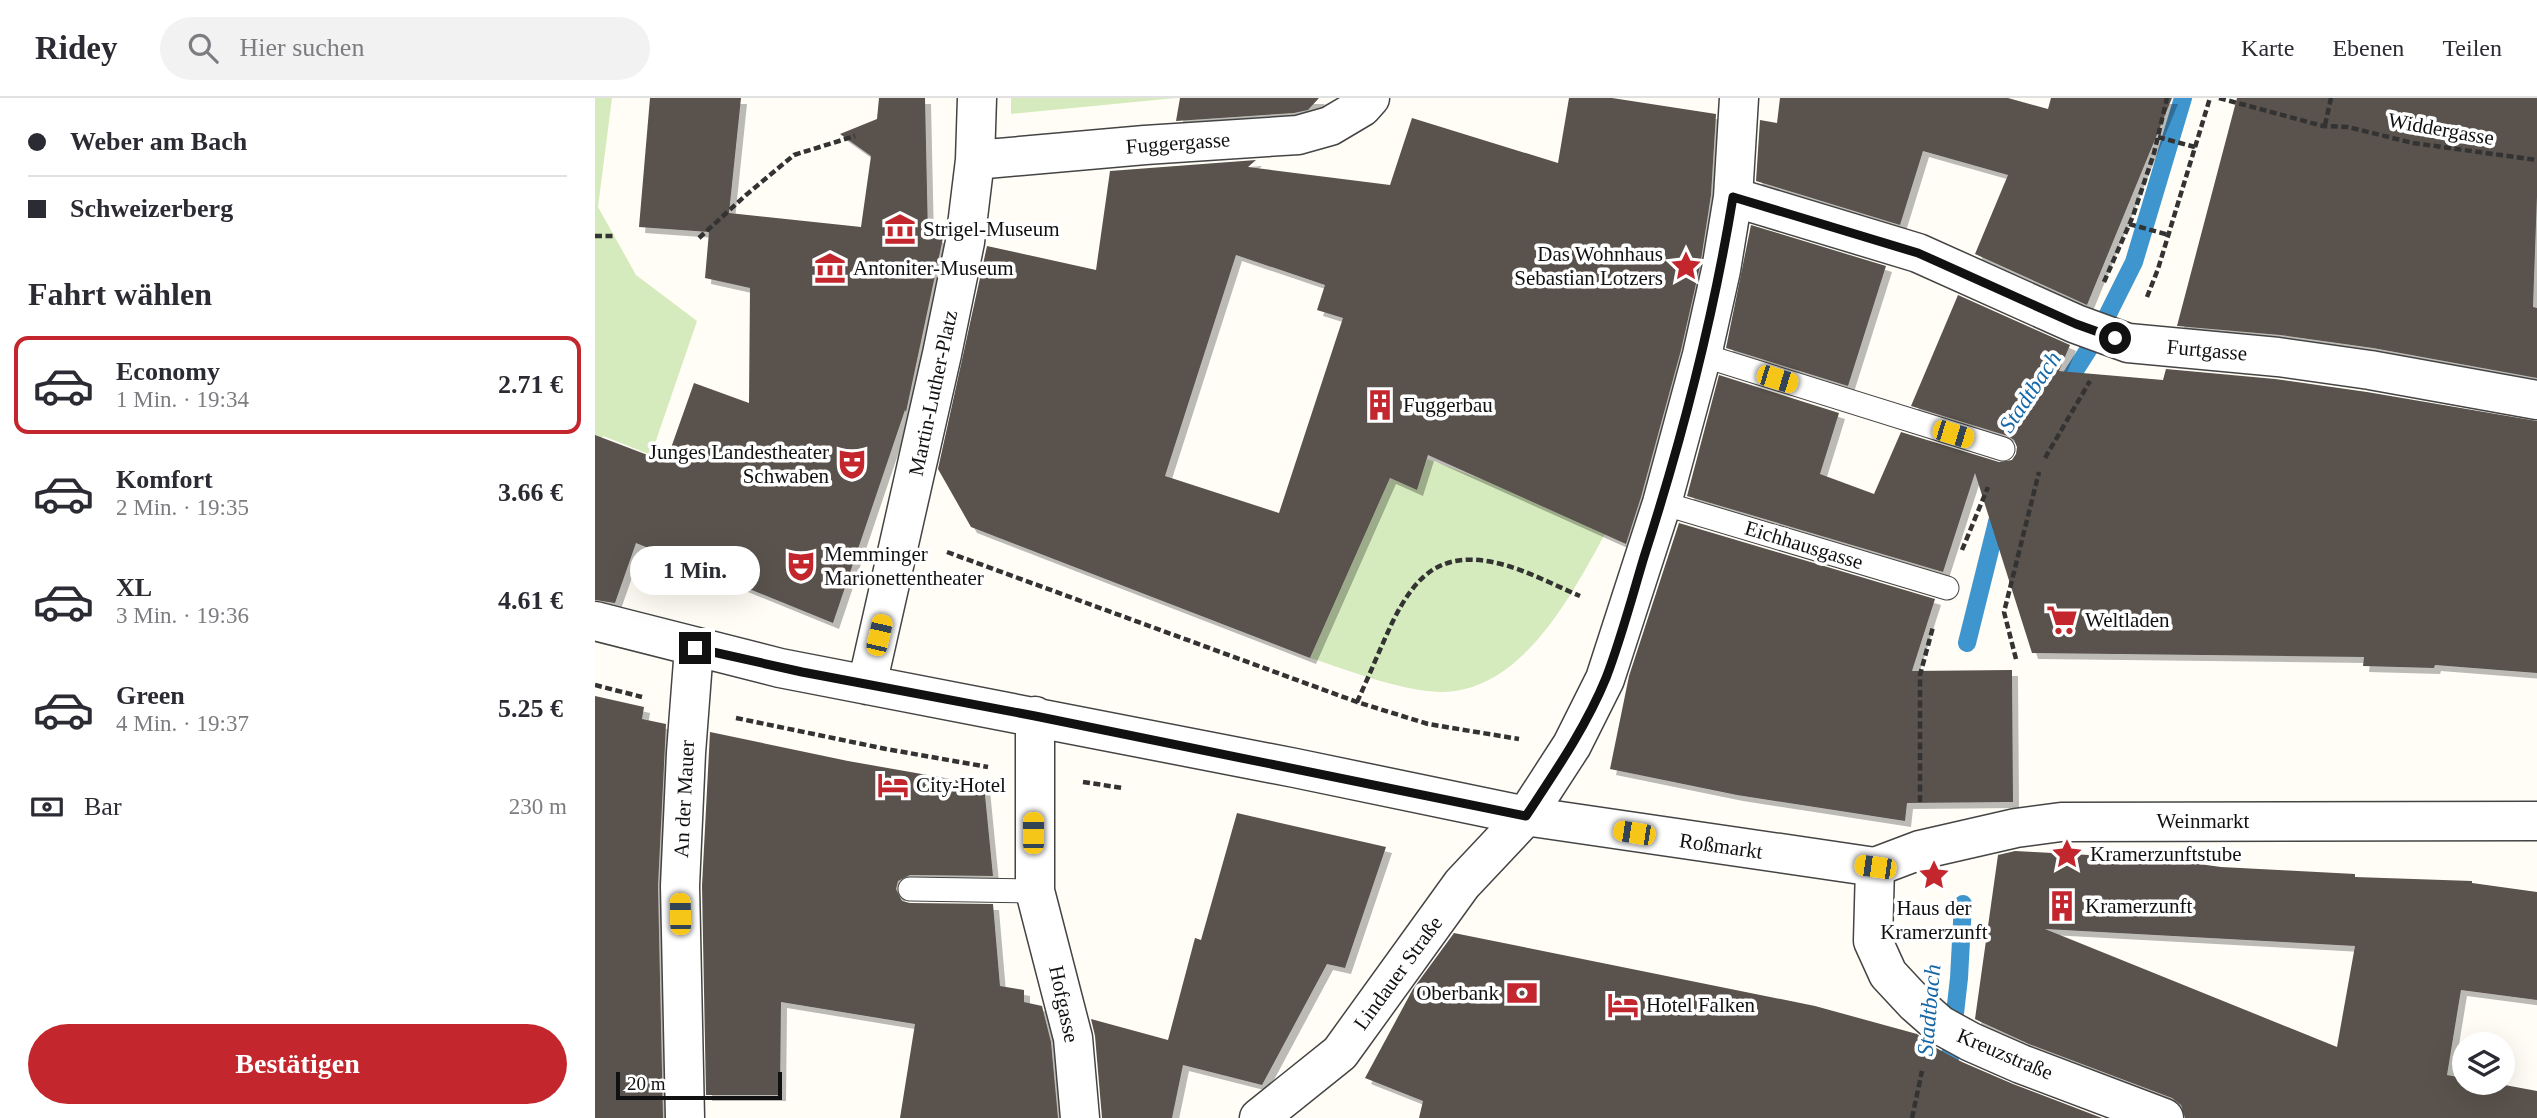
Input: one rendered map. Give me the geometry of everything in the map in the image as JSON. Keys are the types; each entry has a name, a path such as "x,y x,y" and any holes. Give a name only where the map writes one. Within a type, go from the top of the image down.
{"street":[{"name":"Martin-Luther-Platz","path":"867,685 965,242 975,160 977,98"},
{"name":"Fuggergasse","path":"975,160 1298,135 1330,126 1362,107 1370,98"},
{"name":"Lindauer Straße","path":"1259,1118 1340,1053 1462,884 1526,816 1572,745 1605,679 1662,502 1702,355 1721,270 1733,197 1739,98"},
{"name":"Furtgasse","path":"1733,197 1918,253 2109,336 2291,359 2537,400"},
{"name":"Roßmarkt","path":"595,621 695,648 867,685 1035,716 1526,816 1875,867"},
{"name":"An der Mauer","path":"685,1118 680,886 686,753 695,648"},
{"name":"Hofgasse","path":"1035,716 1035,891 1073,1038 1080,1118"},
{"name":"Weinmarkt","path":"1875,867 1920,850 2016,828 2061,822 2537,821"},
{"name":"Kreuzstraße","path":"1875,867 1873,941 1888,974 1915,1003 1955,1033 2021,1064 2164,1118"}],"lane":[{"path":"1702,355 2003,449"},
{"name":"Eichhausgasse","path":"1662,502 1947,589"},
{"path":"910,889 1035,891"}],"path":[{"path":"2016,659 2004,612 2042,463 2094,375 2109,336 2158,269 2210,98"},
{"name":"Widdergasse","path":"2219,98 2325,125 2348,127 2413,143 2537,160"},
{"path":"2325,125 2331,98"},
{"path":"699,238 794,155 855,136"},
{"path":"2158,137 2196,147"},
{"path":"2129,224 2169,235"},
{"path":"595,236 616,236"},
{"path":"902,536 1357,702 1428,724 1572,745"},
{"path":"1357,702 1405,597 1422,577 1448,563 1464,560 1500,564 1526,572 1626,617"}],"green space":[{"path":"595,98 612,98 598,207 636,275 697,321 651,455 603,436 595,455"},
{"path":"1011,98 1176,98 1011,114"},
{"path":"1427,459 1489,482 1605,534 1559,612 1519,659 1495,676 1469,688 1440,692 1392,684 1310,658 1390,478 1417,489"}],"building":[{"path":"650,98 741,98 729,213 861,227 871,156 840,134 877,119 879,98 925,98 928,235 943,238 906,412 905,410 833,623 636,543 615,603 595,600 595,435 666,462 694,383 749,403 750,288 705,278 709,232 639,227"},
{"path":"1180,98 1319,98 1308,110 1294,113 1176,121"},
{"path":"1569,98 1612,98 1716,114 1711,195 1700,266 1681,350 1626,544 1428,455 1417,490 1390,478 1310,658 971,527 938,469 987,246 1096,270 1110,171 1256,160 1248,167 1390,185 1412,118 1558,163","holes":["1236,255 1325,285 1317,310 1343,318 1279,513 1165,476"]},
{"path":"1780,98 2008,98 2048,109 2051,98 2172,98 2087,305 1975,254 2008,175 1923,151 1900,225 1756,181 1760,120 1777,123"},
{"path":"2237,98 2537,98 2533,307 2537,308 2537,378 2373,348 2280,335 2177,326"},
{"path":"1751,225 1886,266 1848,386 1726,348"},
{"path":"1958,295 2070,345 2059,371 2163,380 2166,369 2275,379 2537,421 2537,673 2435,665 2434,668 2363,666 2364,657 2032,653 1975,473 1943,572 1687,496 1719,375 1839,413 1820,474 1874,494 1901,432 1999,462 2012,460 2017,447 2014,440 2008,436 1911,406"},
{"path":"1679,523 1935,599 1912,671 2012,670 2013,802 1907,803 1905,821 1737,795 1610,769 1629,676"},
{"path":"595,696 644,707 642,719 666,724 658,886 663,1118 595,1118"},
{"path":"710,732 848,761 984,785 993,876 910,875 898,881 896,889 902,901 910,903 993,904 1000,986 1024,990 1024,1002 1042,1006 1051,1042 1058,1118 900,1118 915,1024 781,1002 780,1095 706,1095 702,886"},
{"path":"1237,813 1386,847 1345,968 1327,964 1262,1085 1183,1065 1172,1118 1102,1118 1091,1019 1168,1040 1195,938 1201,940"},
{"path":"2015,851 2162,859 2221,867 2355,874 2355,877 2472,881 2537,892 2537,1000 2461,990 2447,1075 2452,1076 2452,1095 2515,1095 2515,1087 2537,1091 2537,1118 2185,1118 2181,1105 2172,1098 2029,1044 1975,1019 1998,855","holes":["2045,929 2355,946 2337,1047"]},
{"path":"1454,933 1815,1006 1917,1034 1929,1044 1962,1062 2102,1118 1419,1118 1423,1101 1365,1078 1413,989"}],"waterway":[{"name":"Stadtbach","path":"2062,391 2097,336 2134,262 2183,98"},
{"name":"Stadtbach","path":"1967,643 2000,510"},
{"name":"Stadtbach","path":"1936,1118 1948,1075 1959,978 1963,904"}],"place":[{"name":"Strigel-Museum","path":"900,229"},
{"name":"Das Wohnhaus Sebastian Lotzers","path":"1686,266"},
{"name":"Antoniter-Museum","path":"830,268"},
{"name":"Fuggerbau","path":"1380,405"},
{"name":"Junges Landestheater Schwaben","path":"852,464"},
{"name":"Memminger Marionettentheater","path":"801,566"},
{"name":"Weltladen","path":"2062,620"},
{"name":"City-Hotel","path":"893,785"},
{"name":"Kramerzunftstube","path":"2067,854"},
{"name":"Haus der Kramerzunft","path":"1934,875"},
{"name":"Kramerzunft","path":"2062,906"},
{"name":"Oberbank","path":"1522,993"},
{"name":"Hotel Falken","path":"1623,1005"}],"route":[{"path":"695,648 802,672 1035,716 1526,816 1572,745 1605,679 1626,617 1662,502 1702,355 1721,270 1733,197 1918,253 2076,324 2115,338"}]}
